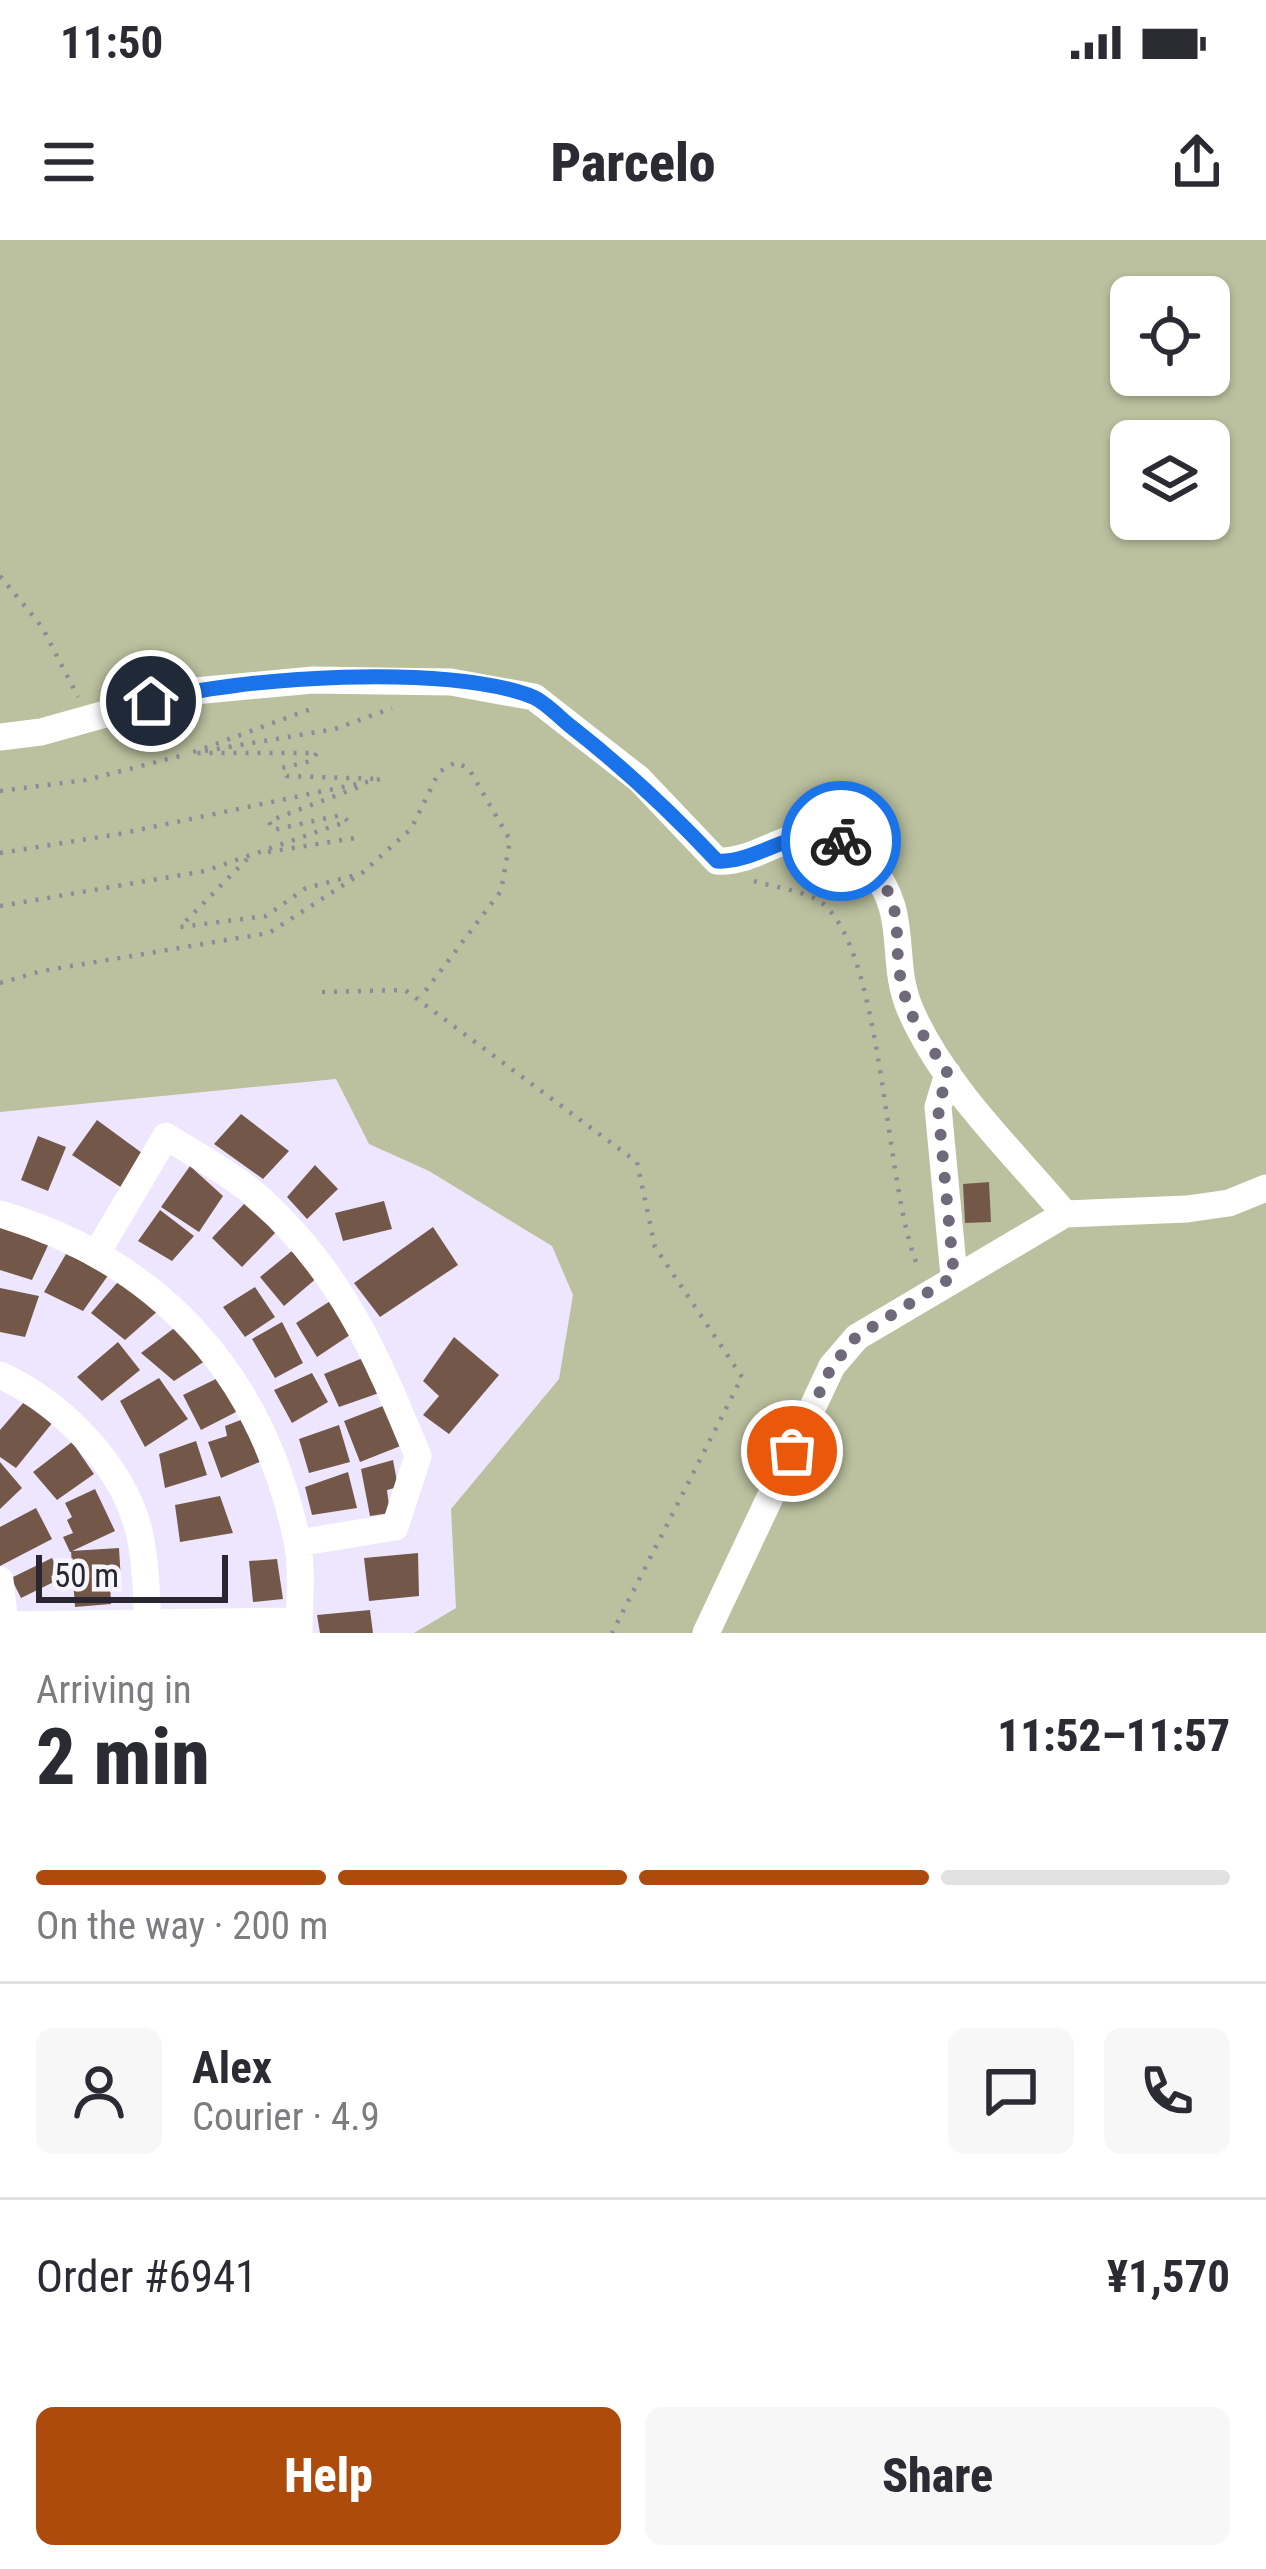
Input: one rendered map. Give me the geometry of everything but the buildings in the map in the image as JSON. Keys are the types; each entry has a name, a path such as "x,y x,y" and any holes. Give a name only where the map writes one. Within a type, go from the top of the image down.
{"street":[{"path":"0,737 184,692 313,680 451,682 534,698 639,779 717,861 740,862 814,835 834,836 861,856 894,901 908,1006 948,1074 1064,1214"},
{"path":"948,1074 938,1107 954,1276"},
{"path":"98,1251 166,1136 250,1190 334,1280 367,1332 418,1456 395,1527 298,1544"},
{"path":"706,1633 832,1366 856,1337 1064,1214 1187,1209 1229,1203 1266,1188"},
{"path":"0,1214 98,1251 145,1280 219,1360 254,1418 298,1544 299,1627 6,1629 0,1580"},
{"path":"0,1375 64,1415 106,1465 138,1529 148,1629"}],"path":[{"path":"0,576 42,627 73,680 84,720"},
{"path":"191,753 329,702"},
{"path":"0,791 86,780 191,753 335,729 395,707"},
{"path":"191,753 317,753 311,761 282,768 287,776 381,779"},
{"path":"0,983 42,971 268,933 362,873 411,829 439,772 456,762 469,769 510,840 501,891 418,1000"},
{"path":"0,853 119,834 381,779"},
{"path":"0,906 206,871 348,821 341,814 273,830 269,821 381,779"},
{"path":"355,838 251,855 180,927 266,916 306,888 362,873"},
{"path":"753,881 817,899 840,921 855,953 878,1058 904,1236 920,1271 908,1295 909,1308"},
{"path":"322,992 405,990 637,1162 655,1247 742,1377 612,1633"}],"green space":[{"path":"0,240 1266,240 1266,1633 414,1633 456,1608 451,1509 559,1379 573,1295 552,1246 429,1171 369,1144 336,1079 0,1112"}],"way so far":[{"path":"792,1451 832,1366 856,1337 954,1276 938,1107 948,1074 908,1006 894,901 882,879 841,841"}],"route":[{"path":"151,701 184,692 313,680 451,682 534,698 639,779 717,861 740,862 814,835 841,841"}]}
